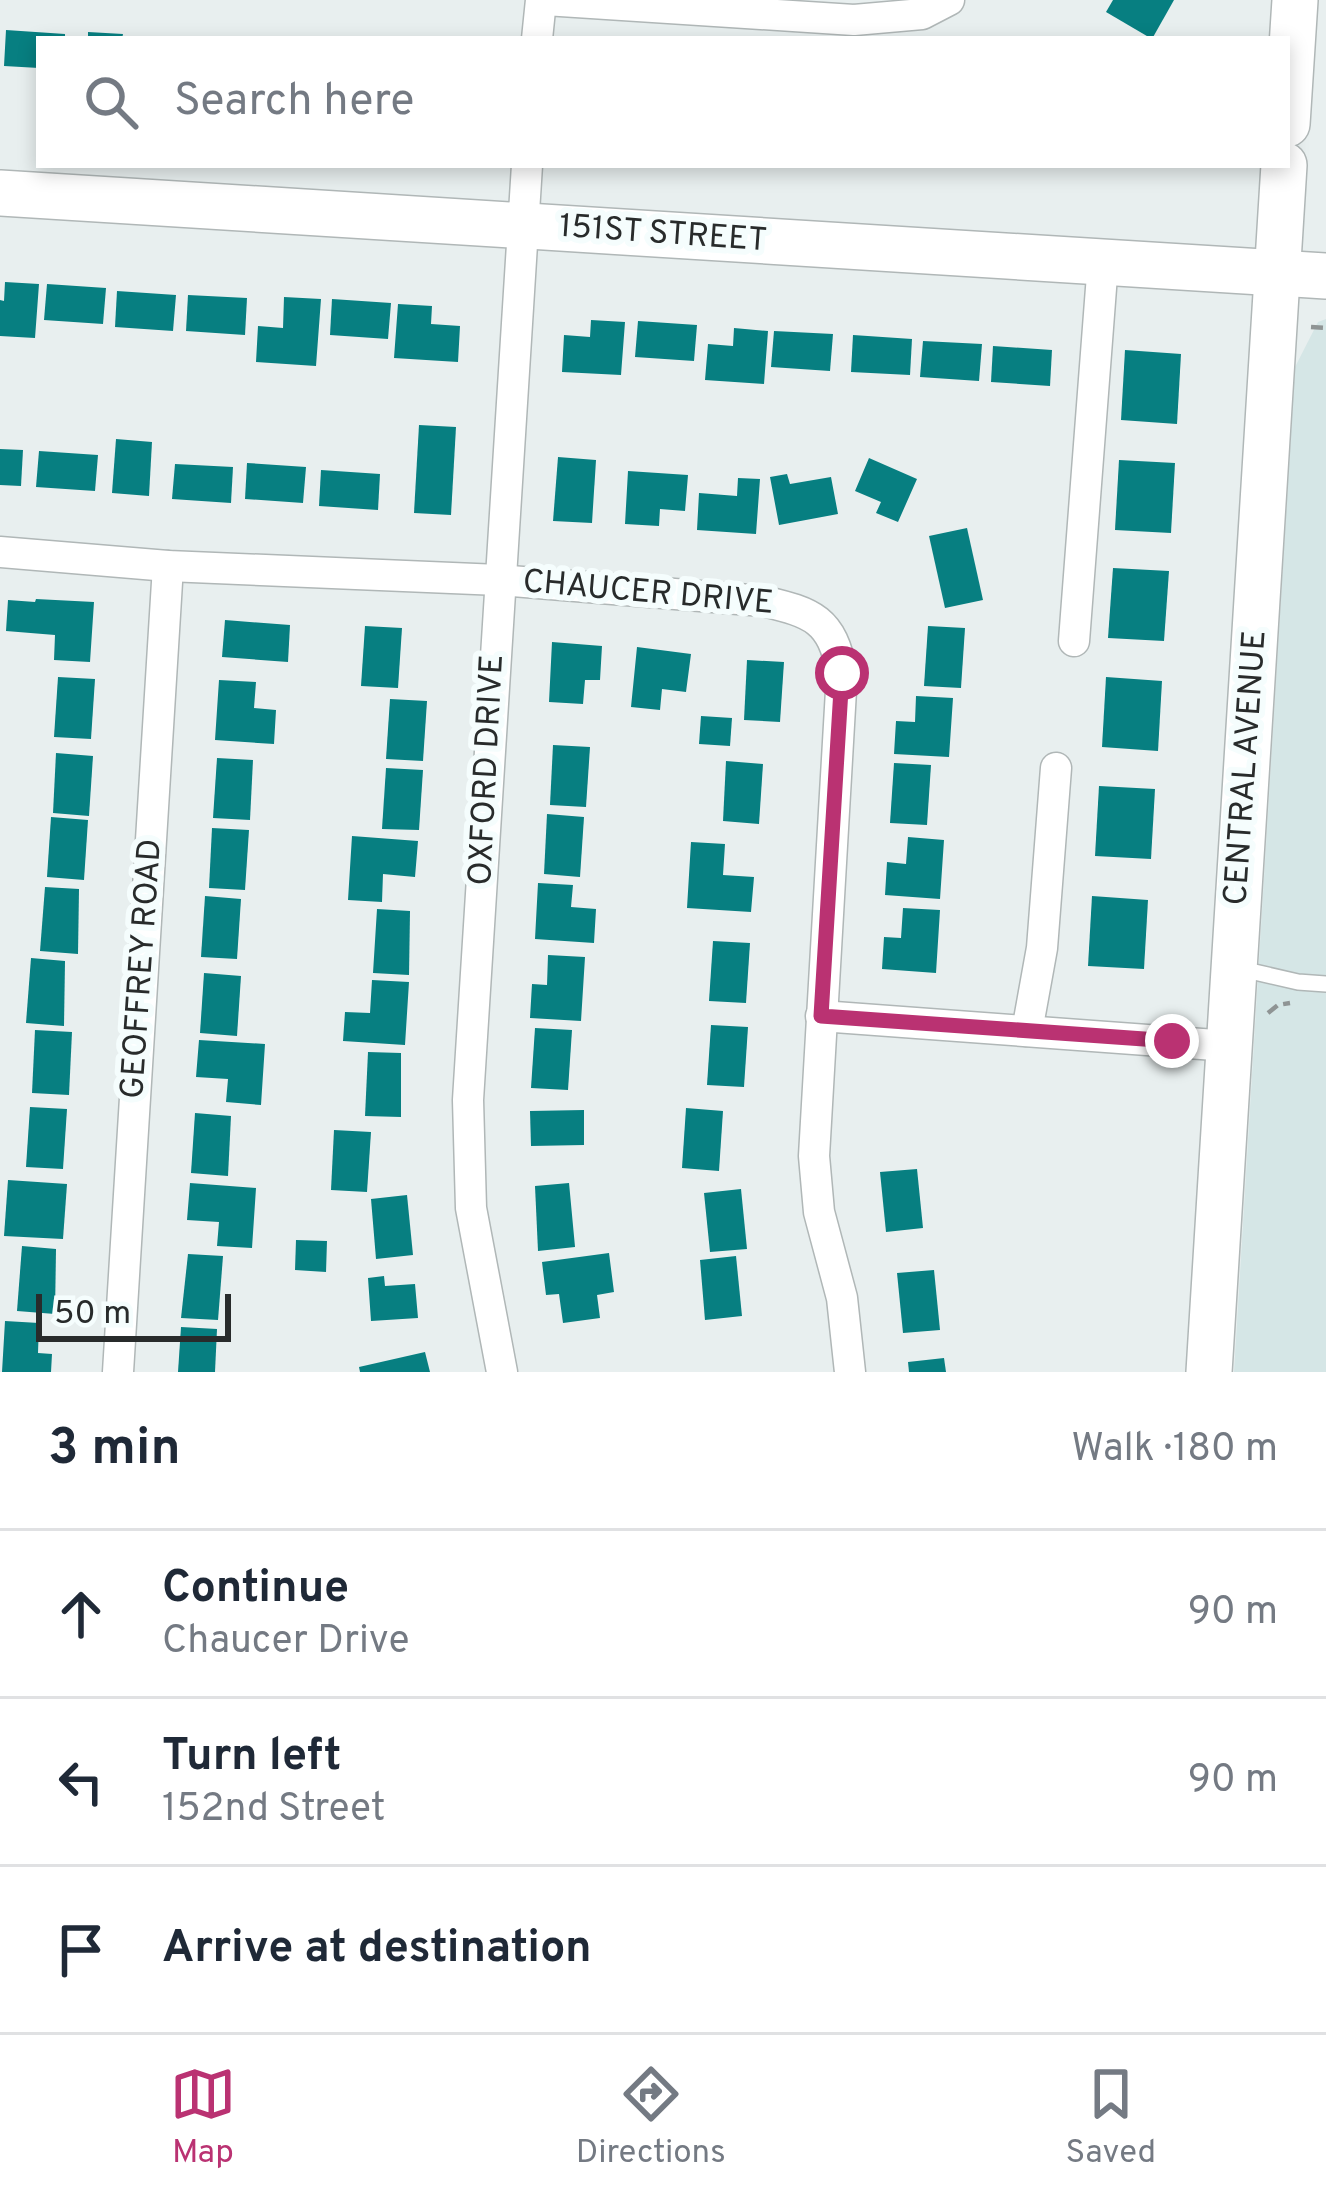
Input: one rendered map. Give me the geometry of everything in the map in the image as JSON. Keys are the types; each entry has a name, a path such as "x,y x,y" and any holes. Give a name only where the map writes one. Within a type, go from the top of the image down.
{"street":[{"path":"537,36 543,0 734,6 854,20 922,14 950,0"},
{"path":"1290,78 1295,0"},
{"name":"OXFORD DRIVE","path":"502,1372 471,1208 469,1100 527,168"},
{"name":"CENTRAL AVENUE","path":"1209,1372 1285,168"},
{"name":"151ST STREET","path":"0,193 1326,276"},
{"path":"1074,641 1102,262"},
{"name":"CHAUCER DRIVE","path":"0,552 168,566 499,580 763,601 796,609 824,623 837,647 842,673 814,1156 819,1212 842,1298 850,1372"},
{"name":"GEOFFREY ROAD","path":"118,1372 168,566"},
{"path":"1028,1031 1042,947 1056,768"},
{"path":"821,1016 1229,1046"}],"lane":[{"path":"1234,968 1326,984"}],"path":[{"path":"1310,327 1326,328"},
{"path":"1264,1016 1278,1005 1303,1002"}],"shaded area":[{"path":"1326,319 1326,1372 1234,1372 1295,367 1318,322"}],"building":[{"path":"1113,0 1174,0 1154,36 1106,12"},
{"path":"6,30 65,34 36,36 36,68 4,66"},
{"path":"88,32 123,34 123,36 88,36"},
{"path":"5,282 39,284 35,338 0,336"},
{"path":"47,284 106,288 103,324 44,320"},
{"path":"117,291 176,295 173,331 115,327"},
{"path":"188,295 247,298 245,335 186,331"},
{"path":"284,297 321,299 316,366 256,362 258,326 283,328"},
{"path":"332,299 391,303 388,339 330,335"},
{"path":"398,304 432,306 431,324 460,326 458,362 394,358"},
{"path":"591,320 625,322 621,375 562,372 564,335 590,337"},
{"path":"638,321 697,325 694,361 635,357"},
{"path":"734,328 768,331 764,384 705,380 708,344 733,346"},
{"path":"774,331 833,334 830,371 771,367"},
{"path":"853,335 912,339 910,375 851,372"},
{"path":"923,341 982,344 979,381 920,377"},
{"path":"993,346 1052,350 1050,386 991,382"},
{"path":"1125,350 1181,354 1177,424 1121,420"},
{"path":"419,425 456,427 451,515 414,513"},
{"path":"116,439 152,442 149,496 112,493"},
{"path":"0,449 23,450 21,486 0,485"},
{"path":"39,451 98,455 95,491 36,487"},
{"path":"558,457 596,460 592,523 553,521"},
{"path":"869,458 917,479 898,522 876,513 881,502 855,491"},
{"path":"1119,460 1175,463 1171,533 1115,530"},
{"path":"247,463 306,467 303,503 245,499"},
{"path":"175,464 233,467 231,503 172,499"},
{"path":"321,470 380,474 378,510 319,506"},
{"path":"628,471 688,475 685,511 660,509 659,526 625,524"},
{"path":"787,474 790,484 831,477 838,514 779,525 770,477"},
{"path":"738,478 760,479 756,534 697,530 699,493 737,496"},
{"path":"967,528 983,600 945,608 929,536"},
{"path":"1113,568 1169,571 1164,641 1108,638"},
{"path":"8,600 94,602 90,662 54,660 55,635 6,631"},
{"path":"225,620 290,625 288,662 222,657"},
{"path":"365,626 402,628 398,688 361,686"},
{"path":"928,626 965,628 961,688 924,686"},
{"path":"552,642 602,646 600,680 585,680 583,704 549,702"},
{"path":"637,647 691,654 686,692 662,689 660,710 631,707"},
{"path":"747,660 784,662 780,722 744,720"},
{"path":"58,677 95,679 91,739 54,737"},
{"path":"1106,677 1162,681 1158,751 1102,747"},
{"path":"219,680 256,682 254,708 276,710 274,744 215,740"},
{"path":"916,696 953,698 949,757 894,754 896,721 915,722"},
{"path":"390,699 427,701 423,761 386,759"},
{"path":"701,716 732,718 730,746 699,744"},
{"path":"553,745 590,747 586,807 550,805"},
{"path":"56,753 93,756 89,816 53,813"},
{"path":"217,758 253,760 250,820 213,818"},
{"path":"726,761 763,764 759,824 723,821"},
{"path":"894,763 931,765 927,825 890,823"},
{"path":"386,768 423,770 419,830 382,829"},
{"path":"1099,786 1155,789 1151,859 1095,856"},
{"path":"547,814 584,817 580,877 544,874"},
{"path":"51,817 88,820 84,880 47,877"},
{"path":"212,828 249,830 245,890 209,888"},
{"path":"352,836 418,841 415,877 383,874 382,902 348,900"},
{"path":"908,837 944,840 940,899 885,895 887,862 906,864"},
{"path":"691,842 725,844 723,875 754,877 751,912 687,908"},
{"path":"538,883 573,885 571,907 596,909 594,943 535,939"},
{"path":"45,887 79,889 78,954 40,951"},
{"path":"205,896 241,899 237,959 201,957"},
{"path":"1092,896 1148,900 1144,969 1088,966"},
{"path":"903,908 940,910 936,973 882,969 884,937 901,938"},
{"path":"377,909 410,911 409,975 373,973"},
{"path":"713,941 750,943 746,1003 709,1001"},
{"path":"548,955 585,957 581,1021 530,1018 532,984 547,985"},
{"path":"31,958 65,961 64,1026 26,1023"},
{"path":"204,973 241,976 237,1036 200,1033"},
{"path":"372,980 409,982 405,1045 343,1041 345,1012 370,1013"},
{"path":"711,1025 748,1027 744,1087 707,1085"},
{"path":"535,1028 572,1030 568,1090 531,1088"},
{"path":"35,1030 72,1032 69,1095 32,1093"},
{"path":"199,1040 265,1044 261,1105 226,1102 228,1079 196,1077"},
{"path":"368,1052 401,1053 401,1117 365,1116"},
{"path":"30,1107 67,1109 63,1169 26,1167"},
{"path":"686,1108 723,1111 719,1171 682,1168"},
{"path":"584,1110 584,1145 531,1146 530,1111"},
{"path":"195,1113 231,1116 228,1176 191,1173"},
{"path":"334,1130 371,1132 367,1192 331,1190"},
{"path":"917,1169 923,1228 886,1232 880,1172"},
{"path":"8,1180 67,1184 63,1239 4,1236"},
{"path":"190,1183 256,1188 252,1248 217,1246 219,1222 187,1220"},
{"path":"569,1183 575,1247 538,1251 535,1186"},
{"path":"741,1189 747,1249 710,1252 704,1193"},
{"path":"407,1195 413,1255 376,1259 371,1199"},
{"path":"296,1240 327,1241 326,1272 295,1270"},
{"path":"22,1246 56,1249 55,1314 17,1311"},
{"path":"609,1253 614,1292 597,1295 600,1318 563,1323 559,1294 546,1295 542,1262"},
{"path":"188,1254 223,1256 218,1320 181,1318"},
{"path":"736,1256 742,1316 705,1320 700,1260"},
{"path":"934,1270 940,1330 903,1333 897,1273"},
{"path":"384,1276 385,1286 415,1284 418,1318 371,1321 368,1278"},
{"path":"5,1321 39,1323 38,1353 52,1354 51,1372 2,1372"},
{"path":"181,1327 217,1329 215,1372 178,1372"},
{"path":"425,1352 430,1372 360,1372 359,1367"},
{"path":"944,1358 946,1372 909,1372 908,1362"}],"route":[{"path":"842,673 821,1016 1172,1041"}]}
